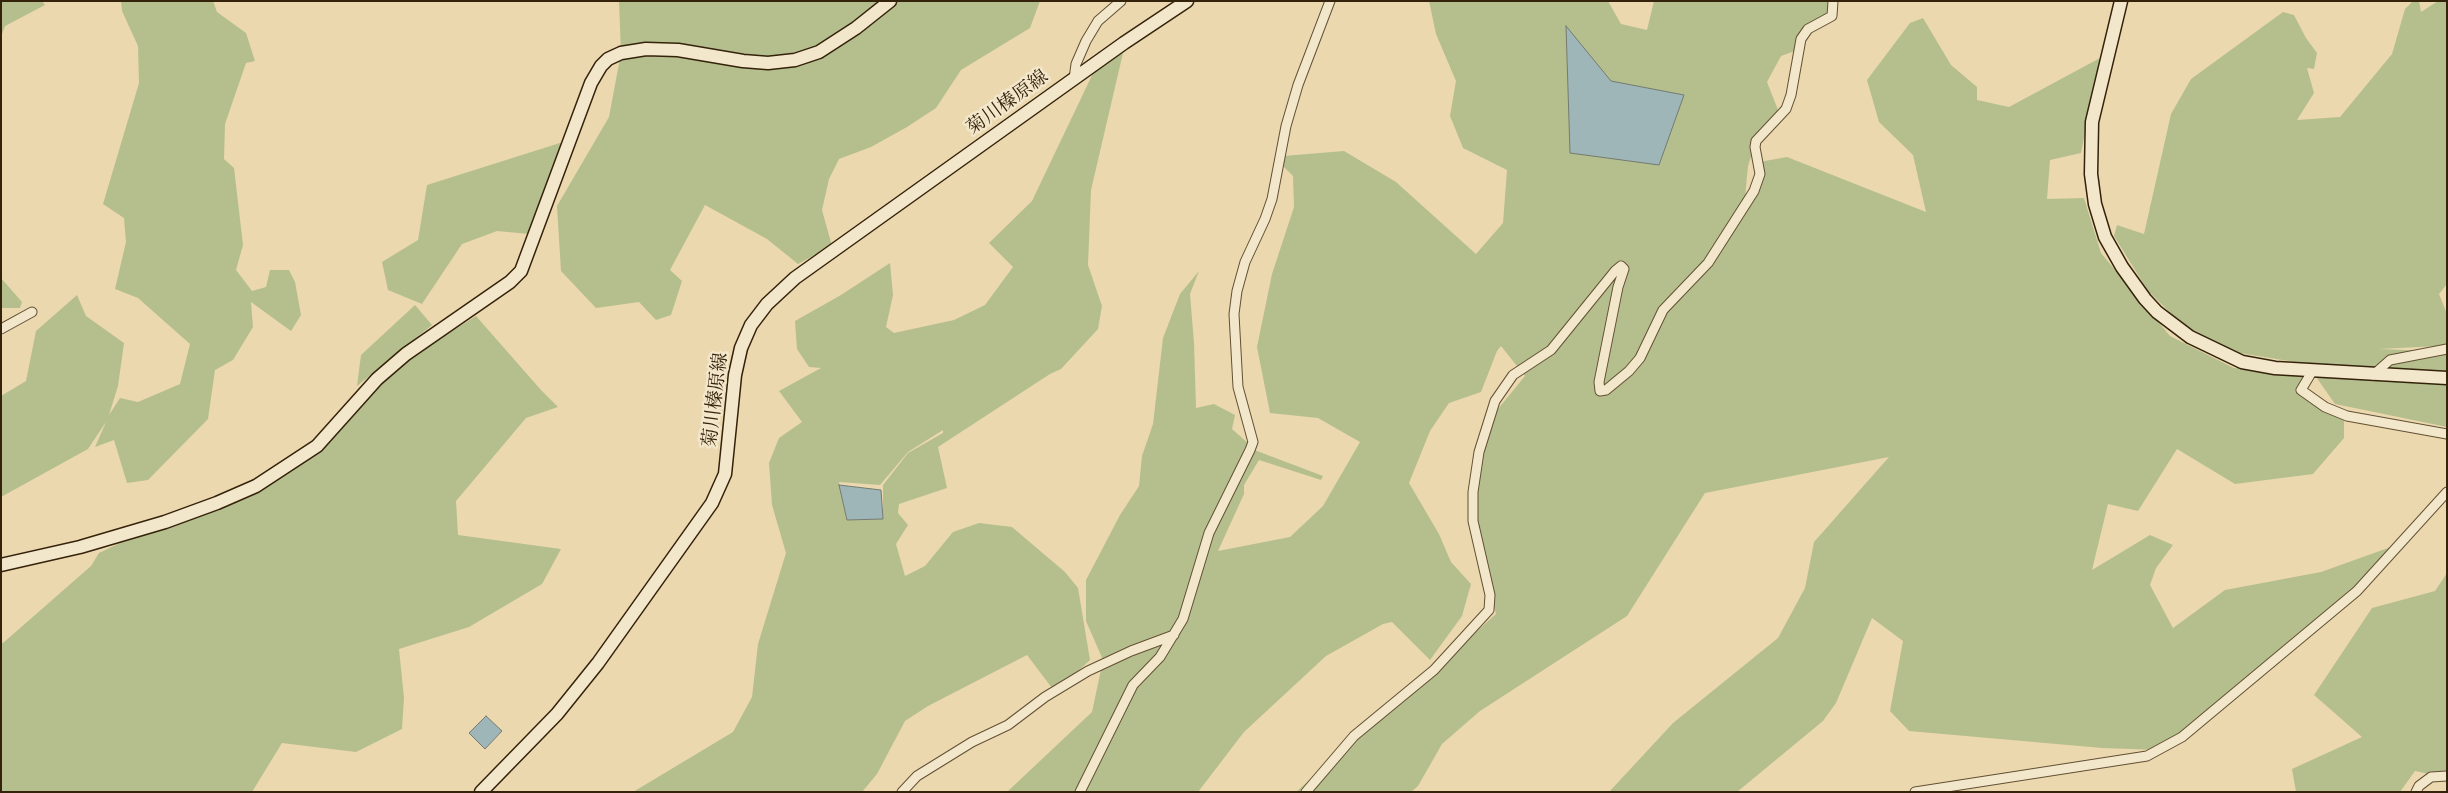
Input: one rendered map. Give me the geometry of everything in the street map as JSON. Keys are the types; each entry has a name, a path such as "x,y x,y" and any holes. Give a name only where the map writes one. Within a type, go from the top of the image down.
{"street":[{"path":"1,565 80,547 165,522 217,504 256,486 317,446 377,379 406,354 510,282 521,271 591,83 600,66 608,59 621,52 646,49 678,50 760,62 795,60 819,52 856,28 890,1"},
{"path":"1074,79 1076,64 1086,41 1098,22 1121,1"},
{"name":"菊川榛原線","path":"481,792 557,714 598,663 712,503 725,474 735,375 741,348 751,325 766,304 795,278 1074,79 1187,1"},
{"path":"1080,792 1133,685 1160,657 1183,619 1209,533 1252,442 1238,387 1234,314 1237,291 1245,262 1272,199 1286,126 1298,85 1330,1"},
{"path":"1306,792 1354,736 1434,670 1489,610 1490,595 1473,521 1473,492 1479,452 1495,401 1513,375 1551,350 1615,270 1621,266 1624,269 1618,287 1599,382 1600,391 1606,390 1629,371 1640,358 1663,310 1708,263 1754,191 1760,174 1756,141 1786,109 1791,95 1801,39 1808,29 1832,16 1833,1"},
{"path":"2121,1 2092,122 2090,156 2095,204 2112,251 2138,290 2157,312 2204,345 2251,365 2373,375 2447,378"},
{"path":"1,329 32,312"},
{"path":"2373,375 2390,360 2447,349"},
{"path":"2314,370 2301,390 2325,407 2348,416 2447,434"},
{"path":"1915,792 2147,756 2182,736 2357,591 2447,492"},
{"path":"902,792 917,776 972,742 1008,725 1045,697 1088,671 1131,651 1174,635"},
{"path":"2416,792 2419,786 2431,777 2447,776"}],"green space":[{"path":"1,1 42,1 45,5 5,26 1,37"},
{"path":"121,1 213,1 217,12 246,33 255,61 246,63 225,124 224,159 234,168 243,245 236,270 252,291 266,287 270,270 289,270 295,282 301,315 291,331 251,302 253,327 233,360 215,370 208,419 148,480 127,483 114,440 95,447 106,422 88,449 1,497 1,396 26,381 36,331 77,295 86,316 124,343 118,386 109,415 120,398 138,402 180,384 190,344 138,298 115,289 126,242 124,218 103,204 139,83 138,46 122,11"},
{"path":"619,1 1040,1 1030,28 961,70 936,108 871,147 839,159 829,179 822,210 832,246 798,264 767,239 705,205 670,270 682,281 671,315 656,320 639,302 596,308 561,271 557,206 609,117 621,53"},
{"path":"1429,1 1608,1 1621,24 1647,30 1654,1 1833,1 1832,16 1808,29 1803,48 1781,56 1767,82 1780,115 1756,141 1748,166 1744,208 1759,162 1787,157 1926,212 1913,155 1879,122 1867,80 1910,23 1923,18 1951,65 1977,87 1977,100 2009,107 2100,58 2081,153 2050,160 2047,199 2084,198 2101,253 2170,336 2234,368 2310,375 2301,390 2344,418 2344,438 2313,474 2235,484 2177,449 2138,511 2108,504 2092,570 2150,535 2173,545 2156,568 2150,585 2173,628 2225,590 2321,572 2402,543 2341,605 2259,680 2158,750 2102,748 1909,731 1890,711 1903,641 1872,618 1836,703 1823,721 1737,792 1609,792 1673,723 1778,638 1805,588 1814,542 1889,457 1705,493 1627,616 1480,711 1442,744 1418,786 1411,792 1296,792 1496,614 1474,525 1477,467 1493,415 1525,376 1501,346 1497,351 1481,392 1449,403 1430,431 1409,483 1439,534 1451,562 1471,584 1462,616 1430,660 1392,622 1383,624 1326,656 1244,732 1198,792 1007,792 1092,712 1103,660 1086,621 1086,580 1120,515 1139,486 1142,456 1153,424 1163,338 1180,294 1199,271 1190,294 1196,408 1214,404 1235,415 1232,429 1257,451 1323,476 1321,480 1259,460 1244,485 1244,494 1218,551 1290,537 1323,506 1360,442 1318,418 1270,413 1257,347 1272,274 1294,207 1293,176 1282,165 1283,156 1344,151 1396,182 1476,254 1503,223 1507,170 1463,148 1450,116 1456,81 1436,34"},
{"path":"2413,1 2419,1 2421,12 2438,1 2447,1 2447,284 2439,294 2447,314 2447,427 2335,404 2307,364 2227,351 2183,325 2148,291 2114,236 2117,225 2144,234 2171,114 2191,79 2283,12 2294,15 2306,38 2317,53 2314,69 2307,68 2314,93 2297,120 2340,117 2392,54 2405,9","holes":["2439,346 2432,351 2379,349"]},
{"path":"1123,53 1091,190 1088,265 1102,306 1098,329 1061,369 1050,374 938,447 947,488 899,504 898,513 908,525 896,544 905,576 925,566 953,532 979,523 1012,527 1065,572 1078,588 1090,660 1055,692 1027,655 928,706 905,721 877,774 862,792 633,792 733,732 752,697 758,644 786,553 772,505 769,463 779,438 802,422 779,391 821,368 809,367 797,349 795,321 841,295 890,263 893,295 886,327 894,333 954,320 985,305 1013,267 989,243 1032,201 1095,69","holes":["943,430 943,433 908,453 883,485 883,519 847,520 839,482 880,485 908,452"]},
{"path":"563,142 529,234 497,231 462,244 422,304 388,290 382,262 418,240 427,185"},
{"path":"1,278 22,302 20,308 1,308"},
{"path":"415,305 432,325 357,386 361,355"},
{"path":"476,316 558,407 526,418 456,501 458,535 561,549 542,584 469,627 399,649 404,698 402,729 356,752 282,743 252,792 1,792 1,641 3,643 91,566 99,553 323,446 377,379"},
{"path":"2447,573 2447,778 2415,771 2400,792 2296,792 2292,769 2362,737 2314,695 2372,608 2435,591"}],"water":[{"path":"1566,26 1611,81 1684,95 1659,165 1570,153"},
{"path":"839,485 881,490 883,519 847,520"},
{"path":"486,716 502,731 485,749 469,733"}]}
